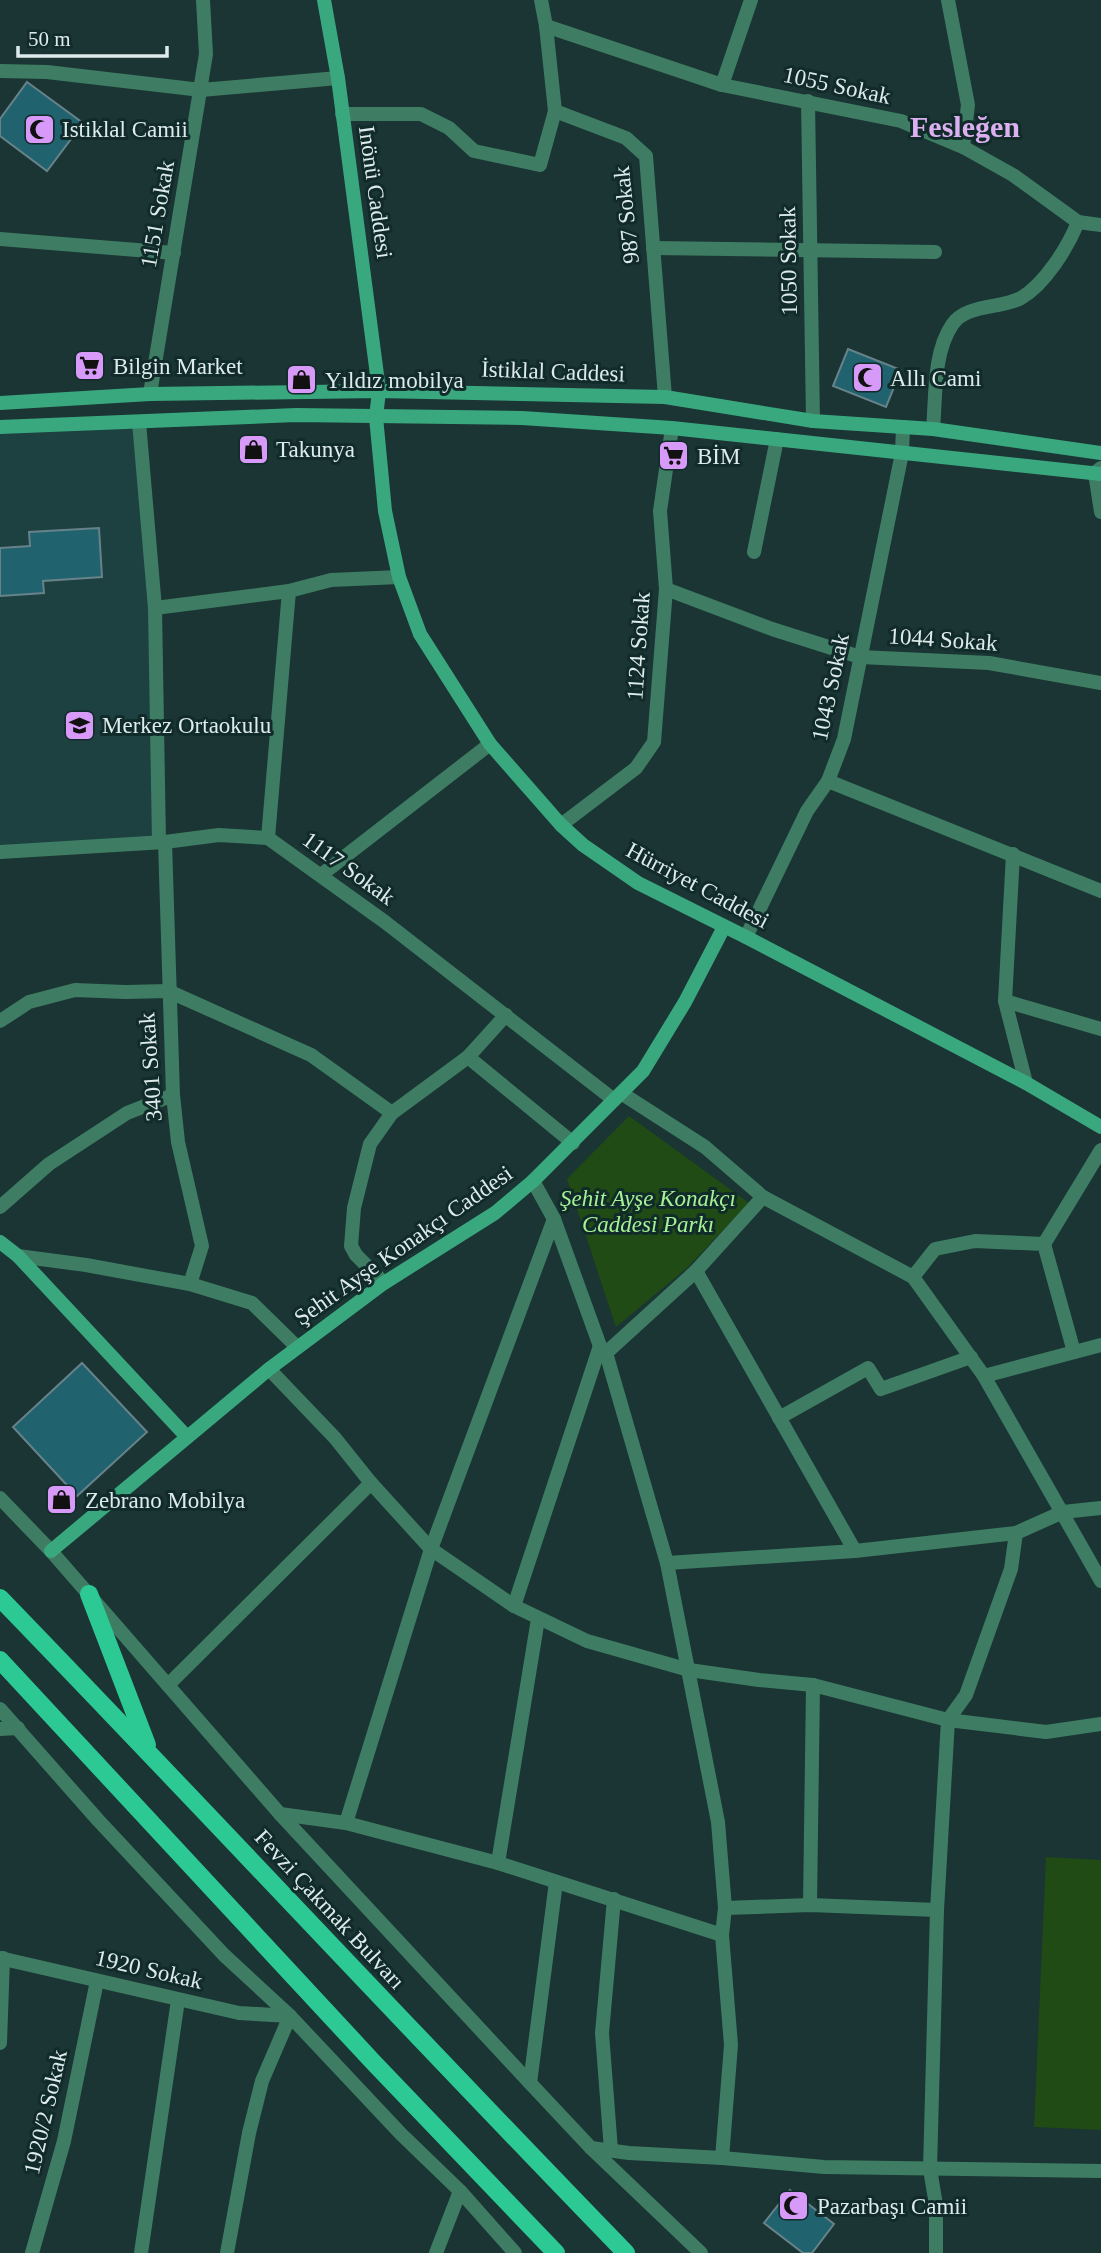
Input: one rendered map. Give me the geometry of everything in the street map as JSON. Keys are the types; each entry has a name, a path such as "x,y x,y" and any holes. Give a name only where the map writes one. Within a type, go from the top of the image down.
{"main road":[{"path":"89,1594 149,1752"},
{"name":"Fevzi Çakmak Bulvarı","path":"0,1598 149,1752 421,2042 626,2253"},
{"path":"0,1660 374,2063 556,2253"}],"street":[{"name":"1151 Sokak","path":"150,394 206,54 203,0"},
{"name":"Inönü Caddesi","path":"324,0 338,78 379,391"},
{"path":"342,114 421,114 449,128 474,151 540,165 555,111 541,0"},
{"path":"722,85 751,0"},
{"path":"948,0 968,105 963,147"},
{"name":"1055 Sokak","path":"546,26 722,85 901,121 963,147 1013,175 1078,222 1101,225"},
{"path":"0,71 47,72 201,90 338,78"},
{"name":"1050 Sokak","path":"808,101 813,421"},
{"name":"987 Sokak","path":"555,111 626,138 646,156 665,397"},
{"path":"933,429 940,353 953,323 968,313 1021,298 1045,277 1069,246 1078,222"},
{"path":"0,239 174,253"},
{"path":"653,248 935,252"},
{"name":"İstiklal Caddesi","path":"0,403 150,394 379,391 665,397 813,421 933,429 1101,453"},
{"name":"Hürriyet Caddesi","path":"379,391 376,417 385,512 399,577 419,634 490,744 561,825 583,845 638,883 1026,1083 1101,1127"},
{"path":"0,427 296,415 508,418 673,428 1099,471 1101,512"},
{"name":"3401 Sokak","path":"139,422 155,608 173,1095 178,1142 202,1246 190,1284"},
{"name":"1043 Sokak","path":"746,937 807,811 828,781 844,739 902,453 903,427"},
{"name":"1124 Sokak","path":"561,825 636,768 654,742 666,589 660,511 673,428"},
{"path":"754,552 777,439"},
{"path":"155,608 289,591 331,580 399,577"},
{"name":"1044 Sokak","path":"666,589 772,629 860,657 989,663 1101,683"},
{"path":"268,838 289,591"},
{"path":"321,875 490,744"},
{"path":"828,781 1101,891"},
{"name":"1117 Sokak","path":"0,852 162,842 219,835 268,838 617,1097 705,1147 763,1197 913,1277"},
{"path":"1013,854 1005,1001 1026,1083"},
{"name":"Şehit Ayşe Konakçı Caddesi","path":"51,1551 297,1347 384,1283 495,1213 533,1181 643,1072 685,1002 724,927"},
{"path":"0,1021 29,1002 75,990 168,990 311,1055 392,1114"},
{"path":"1005,1001 1101,1029"},
{"path":"384,1283 356,1255 351,1246 354,1208 370,1144 392,1114 468,1057 506,1015"},
{"path":"468,1057 573,1143"},
{"path":"0,1208 49,1164 127,1113 173,1095"},
{"path":"1074,1352 1044,1244 1101,1150"},
{"path":"533,1181 554,1219 603,1350 667,1563 689,1670 718,1822 725,1908 722,1935 731,2045 722,2158"},
{"path":"514,1606 603,1350 696,1271 763,1197"},
{"path":"346,1823 431,1549 554,1219"},
{"path":"1044,1244 975,1241 935,1249 913,1277 984,1376 1101,1581"},
{"path":"0,1242 18,1256 187,1437"},
{"path":"18,1256 190,1284 252,1303 297,1347"},
{"path":"696,1271 855,1551"},
{"path":"984,1376 1101,1345"},
{"path":"779,1418 868,1368 881,1389 971,1357"},
{"path":"269,1369 335,1438 371,1483 431,1549 514,1606 587,1640 689,1670 760,1681 813,1685 948,1720 1046,1732 1101,1724"},
{"path":"168,1685 371,1483"},
{"path":"0,1498 51,1551 280,1814 591,2148 701,2253"},
{"path":"667,1563 855,1551 1016,1533 1063,1512 1101,1508"},
{"path":"936,2253 936,2205 930,2169 937,1910 948,1720 966,1695 1011,1569 1016,1533"},
{"path":"498,1863 538,1619"},
{"path":"810,1905 813,1685"},
{"path":"0,1709 98,1820 224,1955 290,2016 401,2134 460,2191 515,2253"},
{"path":"0,1729 18,1728"},
{"path":"280,1814 346,1823 498,1863 722,1935"},
{"path":"530,2083 556,1882"},
{"path":"611,2150 602,2033 614,1899"},
{"path":"725,1908 810,1905 937,1910"},
{"path":"0,2043 1,1958"},
{"name":"1920 Sokak","path":"1,1958 239,2013 290,2016"},
{"name":"1920/2 Sokak","path":"33,2253 64,2141 97,1981"},
{"path":"141,2253 178,2000"},
{"path":"228,2253 248,2133 262,2081 290,2016"},
{"path":"591,2148 824,2167 1101,2171"},
{"path":"436,2253 460,2191"}],"shaded area":[{"name":"Merkez Ortaokulu","path":"139,422 155,608 159,842 0,852 0,427"}],"green space":[{"name":"Şehit Ayşe Konakçı Caddesi Parkı","path":"629,1116 749,1203 687,1268 616,1327 567,1179"},
{"path":"1046,1857 1101,1860 1101,2130 1034,2127"}],"building":[{"name":"Istiklal Camii","path":"27,82 83,123 47,171 0,136 0,119"},
{"name":"Allı Cami","path":"848,349 901,370 886,407 833,386"},
{"path":"99,528 102,577 43,581 44,593 0,596 0,548 30,546 29,532"},
{"path":"82,1363 147,1432 77,1496 13,1427"},
{"name":"Pazarbaşı Camii","path":"790,2190 834,2224 812,2253 803,2253 764,2223"}],"place":[{"name":"Istiklal Camii","path":"39,129"},
{"name":"Bilgin Market","path":"90,366"},
{"name":"Allı Cami","path":"867,378"},
{"name":"Yıldız mobilya","path":"302,380"},
{"name":"Takunya","path":"253,449"},
{"name":"BİM","path":"674,456"},
{"name":"Merkez Ortaokulu","path":"79,725"},
{"name":"Zebrano Mobilya","path":"62,1500"},
{"name":"Pazarbaşı Camii","path":"794,2206"}],"district":[{"name":"Fesleğen","path":"965,127"}]}
